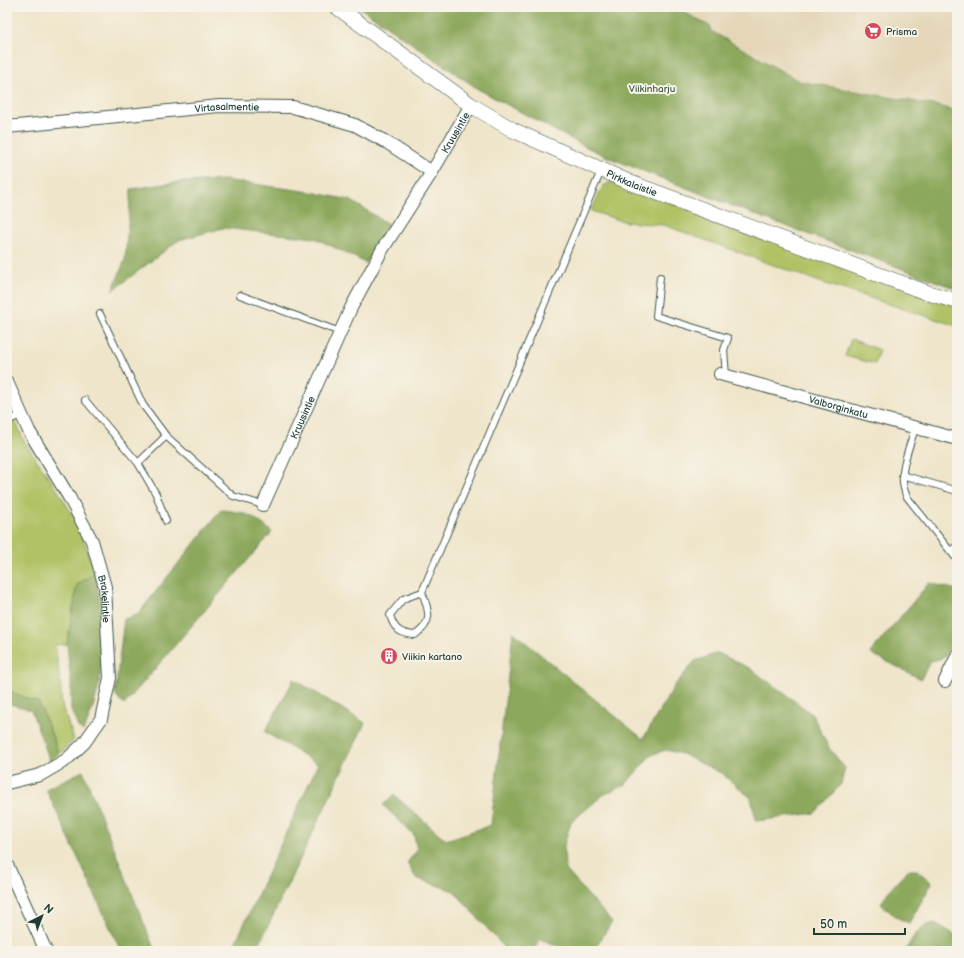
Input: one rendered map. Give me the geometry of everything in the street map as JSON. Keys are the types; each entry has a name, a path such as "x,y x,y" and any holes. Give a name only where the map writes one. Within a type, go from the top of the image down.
{"street":[{"name":"Pirkkalaistie","path":"337,7 471,105 513,130 602,171 921,290 957,301"},
{"name":"Kruusintie","path":"263,505 351,308 382,250 432,172 471,105"},
{"name":"Virtasalmentie","path":"7,127 219,106 293,107 355,125 386,142 432,172"},
{"name":"Valborginkatu","path":"723,375 957,439"},
{"name":"Brakelintie","path":"7,382 29,431 69,497 92,541 105,587 110,678 101,719 84,743 66,760 40,775 7,783"},
{"path":"945,681 957,656"},
{"path":"7,865 46,951"}],"lane":[{"path":"422,592 403,600 390,615 393,624 398,631 405,635 415,635 422,631 428,621 429,613 422,592 602,171"},
{"path":"660,277 656,316 728,338 724,350 723,375"},
{"path":"240,295 340,332"},
{"name":"Kruusintie","path":"100,314 143,406 166,436 233,496 263,505"},
{"path":"85,400 138,463 156,494 166,521"},
{"path":"7,421 22,415"},
{"path":"916,428 902,475 902,486 907,496 955,557"},
{"path":"138,463 166,436"},
{"path":"902,475 957,491"},
{"path":"950,551 957,546"}],"shaded area":[{"path":"675,7 957,7 957,112 939,106 799,81 711,31 711,27"}],"green space":[{"name":"Viikinharju","path":"359,7 675,7 711,27 711,31 799,81 939,106 957,112 957,289 756,215 610,158 582,145 478,89"},
{"path":"224,180 311,192 350,200 388,224 366,263 315,238 223,228 179,240 112,291 125,260 131,189 178,182"},
{"path":"611,182 957,306 957,326 820,282 664,225 626,222 591,211 603,186"},
{"path":"851,339 879,350 875,364 845,356"},
{"path":"7,410 18,427 24,441 60,494 78,524 95,573 77,585 67,644 55,645 62,706 74,740 59,754 39,703 7,690"},
{"path":"221,510 249,515 272,532 124,705 115,694 124,619 137,615"},
{"path":"95,573 101,613 102,654 97,693 91,713 83,731 78,727 71,710 71,683 67,644 77,585"},
{"path":"929,583 957,590 957,624 956,634 949,652 941,658 930,661 921,679 870,653"},
{"path":"513,632 643,739 675,685 695,661 718,653 751,669 812,714 829,748 845,768 841,784 815,813 756,821 751,798 721,773 682,754 666,750 651,755 625,785 603,795 571,822 564,845 565,869 612,922 593,951 571,951 540,939 534,951 502,951 503,946 454,891 416,878 407,863 417,850 414,835 383,805 394,795 446,840 491,825"},
{"path":"294,679 365,723 256,951 242,951 233,948 318,764 265,732"},
{"path":"7,690 39,703 59,754 50,761 31,710 7,703"},
{"path":"83,771 155,951 121,951 46,789"},
{"path":"908,870 917,870 932,883 909,923 896,917 881,904 888,892"},
{"path":"935,923 957,936 957,951 905,951 920,929 929,924"}],"place":[{"name":"Prisma","path":"873,31"},
{"name":"Viikin kartano","path":"389,656"}]}
